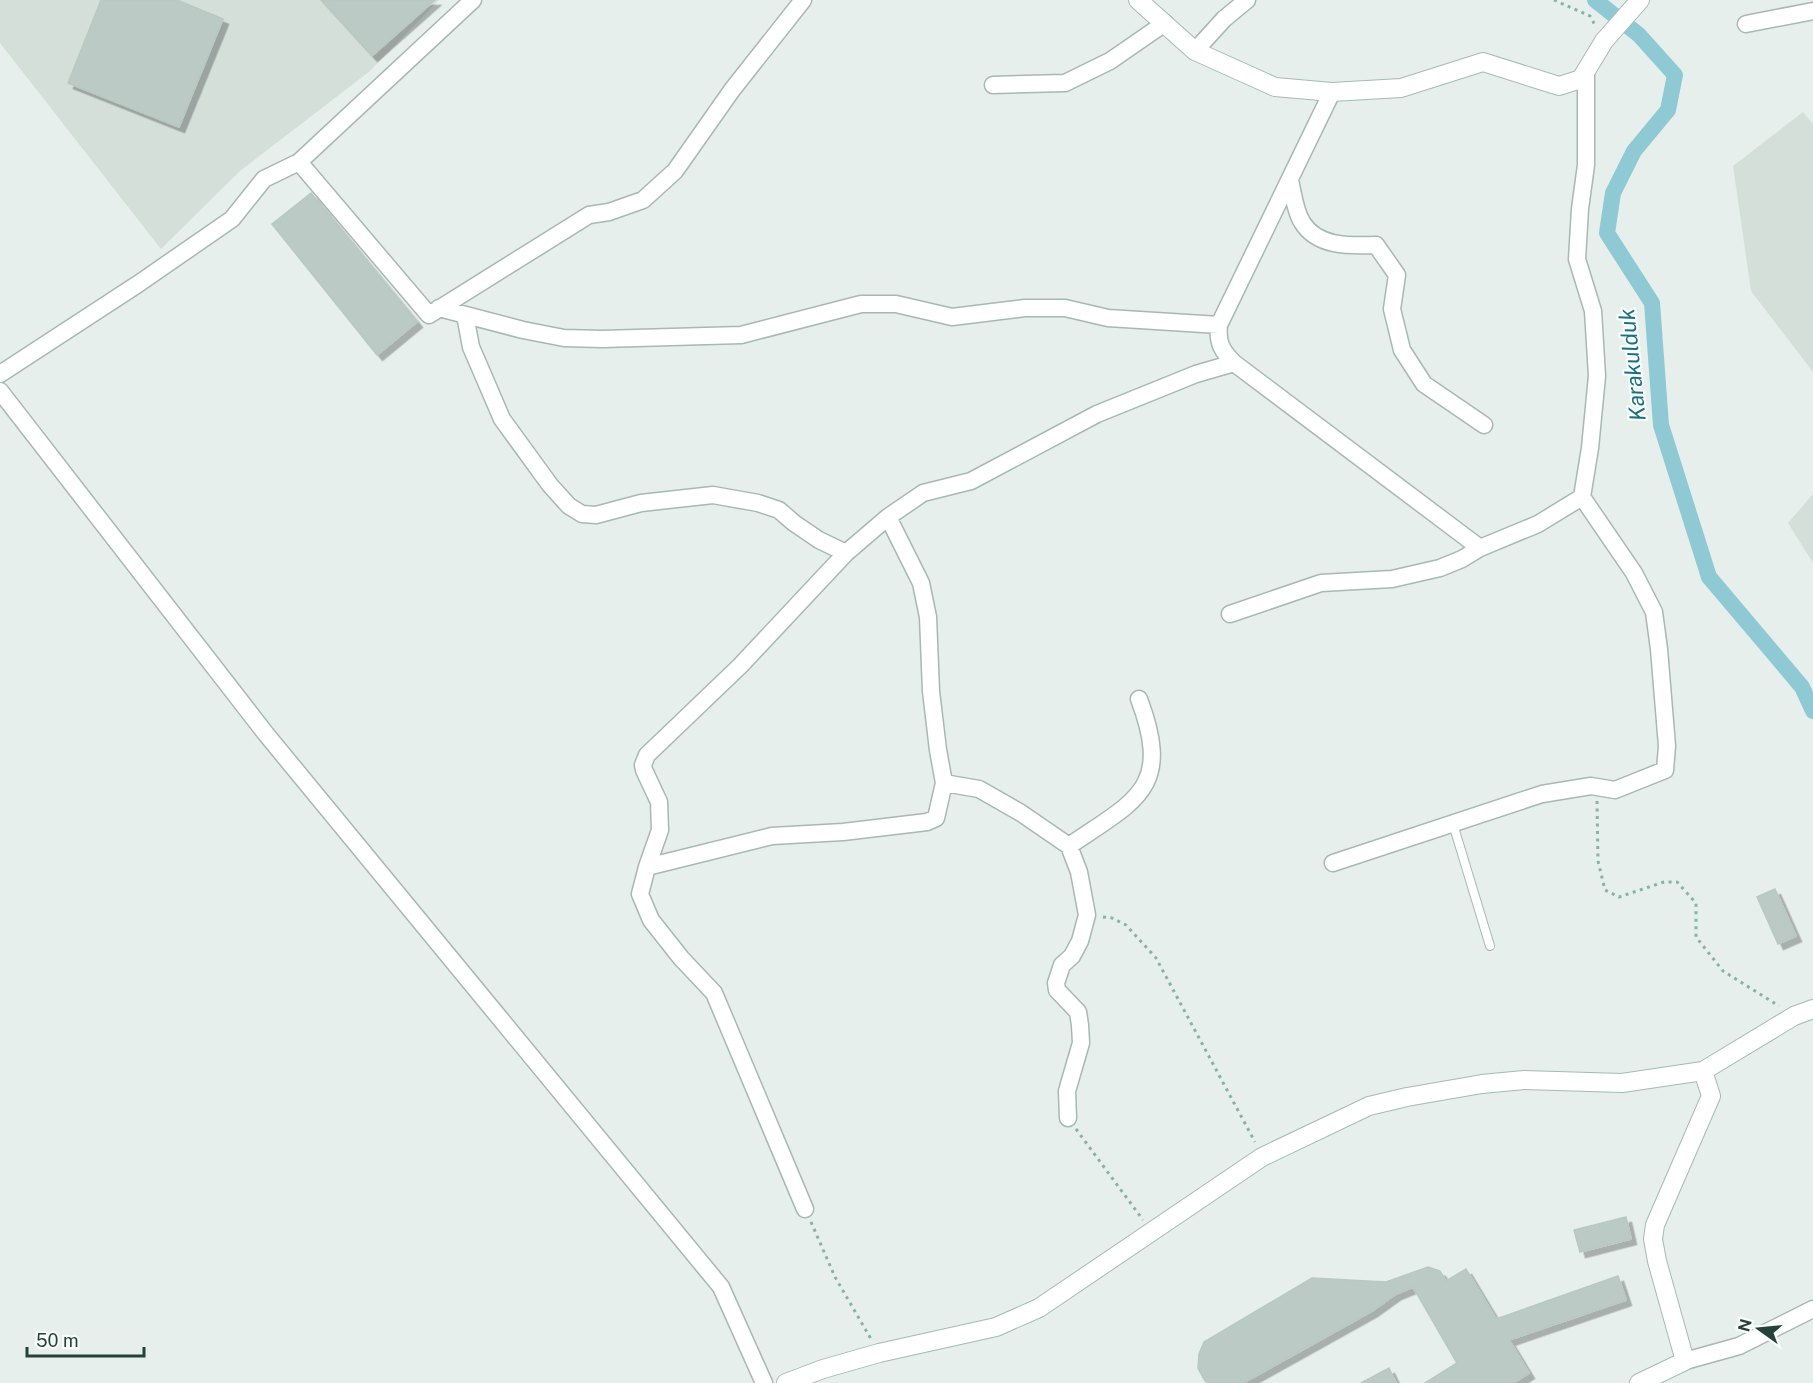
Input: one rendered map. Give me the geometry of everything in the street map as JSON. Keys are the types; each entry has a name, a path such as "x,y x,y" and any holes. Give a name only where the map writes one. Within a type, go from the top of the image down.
{"main road":[{"path":"1138,0 1195,51 1275,87 1332,92 1401,88 1483,62 1559,86 1581,80 1604,41 1640,0"},
{"path":"786,1383 822,1369 879,1353 996,1327 1039,1308 1262,1157 1369,1106 1482,1084 1524,1080 1622,1083 1703,1071 1794,1016 1813,1009"},
{"path":"1639,1383 1685,1361 1653,1239 1655,1225 1711,1096 1703,1071"}],"street":[{"path":"0,374 138,284 231,219 264,179 299,162 473,0"},
{"path":"299,162 427,314 589,215 609,212 643,200 675,171 732,90 803,0"},
{"path":"1195,51 1224,19 1247,0"},
{"path":"1746,24 1813,11"},
{"path":"993,85 1065,83 1110,61 1166,23"},
{"path":"1333,863 1542,794 1591,786 1615,790 1665,770 1667,746 1654,612 1634,573 1582,497 1590,448 1597,376 1593,311 1577,259 1586,165 1586,71"},
{"path":"1332,92 1219,325 1218,336 1221,349 1234,363 1480,548"},
{"path":"1290,180 1301,221 1315,238 1350,246 1376,244 1397,275 1392,309 1402,350 1424,384 1484,425"},
{"path":"439,308 554,336 602,339 741,335 861,304 896,304 952,317 1025,308 1065,308 1108,318 1219,325"},
{"path":"465,315 471,347 502,418 569,506 582,514 596,515 641,503 713,495 758,503 779,510 794,524 846,553"},
{"path":"805,1209 714,993 681,958 651,920 640,894 660,830 659,802 643,765 648,755 740,666 846,553 888,517 923,493 971,480 1097,414 1196,374 1234,363"},
{"path":"0,391 266,734 721,1287 764,1383"},
{"path":"1230,614 1321,583 1392,579 1440,568 1480,548 1538,524 1582,497"},
{"path":"647,867 772,836 843,832 927,822 936,818 944,783 931,692 928,617 921,583 888,517"},
{"path":"1069,846 1130,804 1139,795 1146,781 1152,768 1152,753 1146,716 1139,699"},
{"path":"944,783 980,789 1021,813 1069,846 1079,872 1087,915 1080,941 1072,956 1062,965 1056,983 1057,990 1078,1012 1080,1025 1081,1042 1067,1091 1068,1118"},
{"path":"1685,1361 1739,1346 1813,1309"}],"lane":[{"path":"1453,824 1490,946"}],"path":[{"path":"1554,0 1590,16 1604,41"},
{"path":"1596,787 1598,861 1605,890 1618,897 1664,882 1677,882 1696,903 1696,937 1723,971 1794,1016"},
{"path":"1087,915 1112,918 1126,925 1156,958 1262,1157"},
{"path":"1068,1118 1152,1230"},
{"path":"805,1209 835,1277 879,1353"}],"shaded area":[{"path":"0,0 439,0 370,71 240,171 161,249 0,43"},
{"path":"1803,112 1813,124 1813,372 1751,291 1733,166"},
{"path":"1813,494 1813,563 1788,523"}],"building":[{"path":"101,0 177,0 223,19 179,127 68,83"},
{"path":"321,0 435,0 372,56"},
{"path":"311,193 417,322 377,355 272,224"},
{"path":"1775,889 1796,936 1778,944 1757,897"},
{"path":"1626,1217 1631,1239 1580,1252 1574,1230"},
{"path":"1428,1267 1440,1271 1446,1281 1466,1269 1496,1319 1618,1276 1626,1300 1509,1340 1529,1373 1513,1383 1425,1383 1457,1363 1413,1287 1396,1294 1372,1311 1243,1383 1209,1383 1205,1381 1198,1368 1199,1354 1204,1342 1312,1278 1386,1282"},
{"path":"1389,1368 1396,1383 1361,1383"}],"waterway":[{"name":"Karakulduk","path":"1595,0 1639,35 1675,75 1668,110 1634,151 1613,193 1607,233 1652,303 1661,425 1709,577 1802,687 1813,711"}]}
